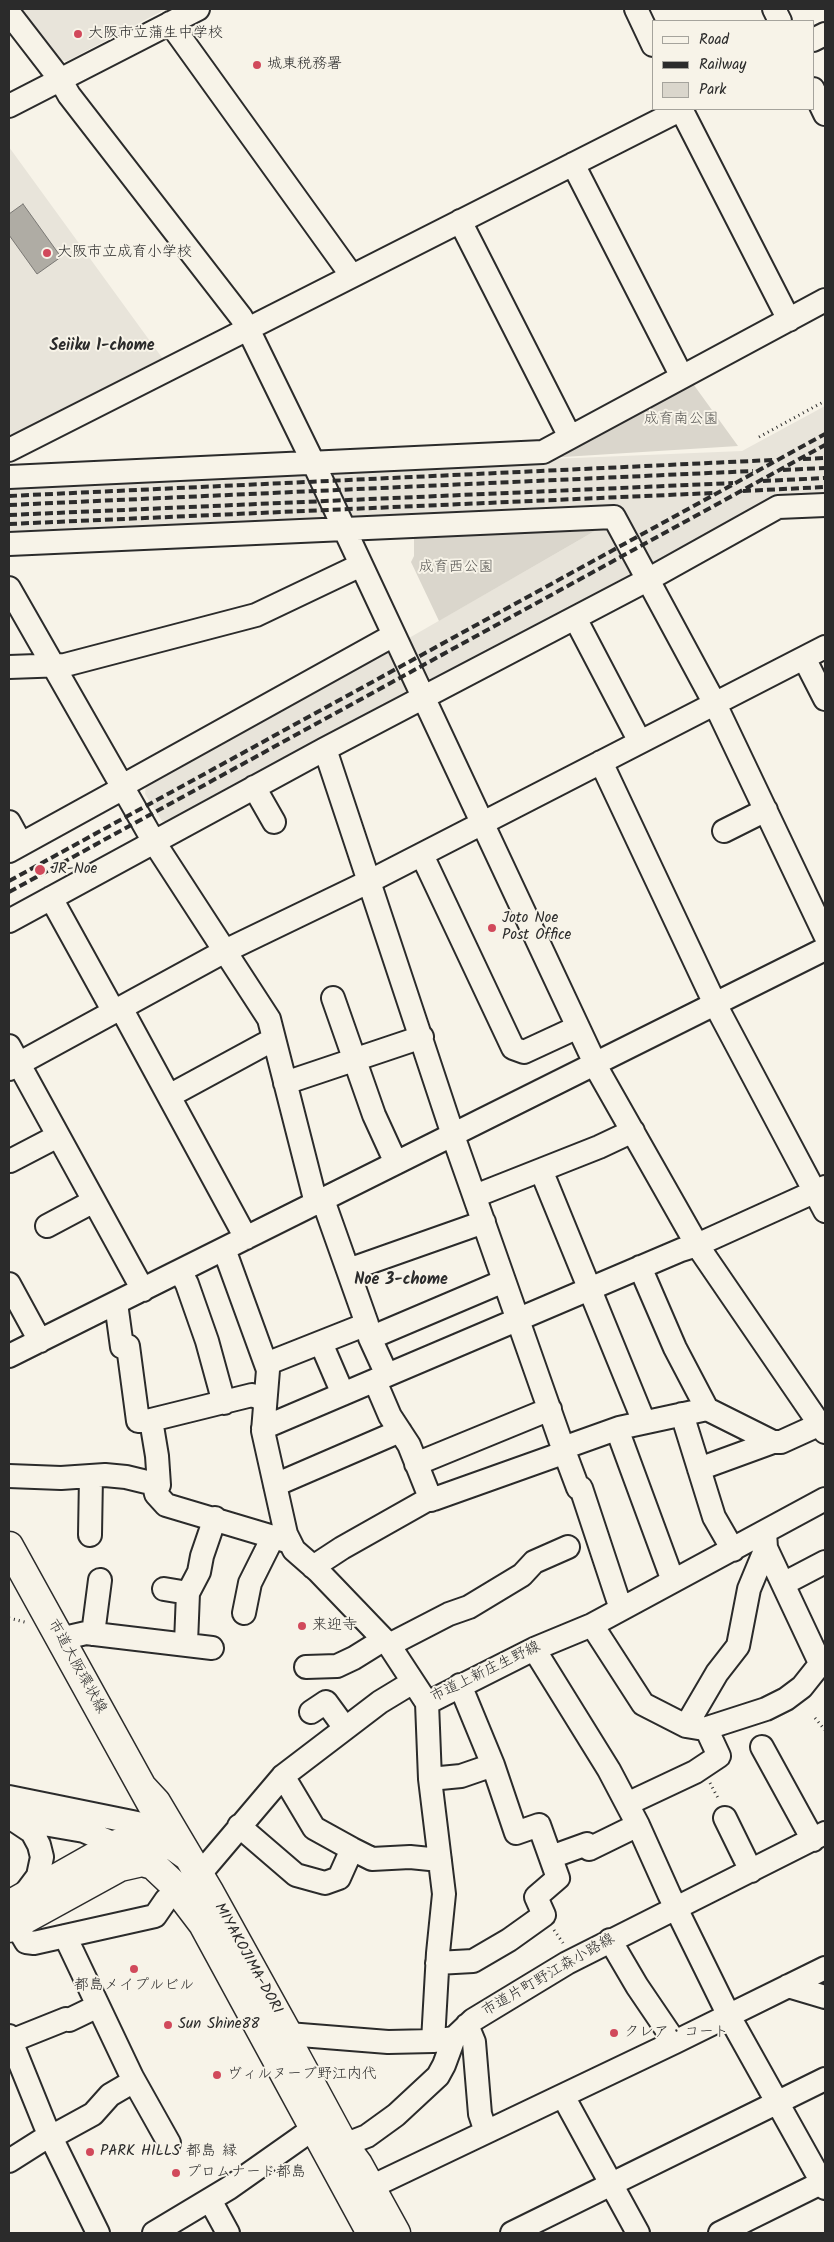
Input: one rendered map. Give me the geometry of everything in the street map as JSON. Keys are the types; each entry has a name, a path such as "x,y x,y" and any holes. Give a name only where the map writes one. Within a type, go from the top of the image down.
{"main road":[{"name":"市道大阪環状線","path":"9,1546 144,1789 203,1924"},
{"path":"14,1914 117,1844 134,1838 144,1838 174,1854"},
{"path":"14,1914 120,1867 174,1854"},
{"name":"MIYAKOJIMA-DORI","path":"174,1854 179,1893 203,1924 371,2233"},
{"name":"MIYAKOJIMA-DORI","path":"174,1854 288,2034 291,2046 320,2101 396,2233"}],"street":[{"path":"9,106 198,9"},
{"path":"636,9 652,43"},
{"path":"9,13 60,80 68,95 241,317 248,329 313,462 596,1064 698,1245 823,1426 699,1469"},
{"path":"170,23 352,276"},
{"path":"814,91 825,114"},
{"path":"9,450 679,110"},
{"path":"681,110 789,320"},
{"path":"573,164 682,377"},
{"path":"460,221 570,437"},
{"path":"9,477 543,452 825,300"},
{"path":"9,921 325,748 649,579 778,507 825,505"},
{"path":"9,544 614,517 716,704 825,935"},
{"path":"9,667 65,665 256,615 361,565"},
{"path":"9,588 154,842 269,1019 285,1082 320,1202 348,1270 369,1331 390,1416 409,1445 431,1500"},
{"path":"574,618 640,742"},
{"path":"9,822 15,847 394,635"},
{"path":"143,1290 58,1136 12,1059 118,1010 225,951 483,824 825,647"},
{"path":"804,658 825,700"},
{"path":"325,748 517,1320 578,1488 581,1488 621,1609"},
{"path":"263,1428 690,1246 698,1245 822,1197 715,1004 601,762"},
{"path":"254,787 274,822"},
{"path":"724,831 766,810"},
{"path":"422,854 513,1048 524,1052 578,1027"},
{"path":"51,898 169,1096 246,1238"},
{"path":"9,1356 825,949"},
{"path":"333,998 374,1115 396,1164"},
{"path":"285,1082 355,1061 422,1037"},
{"path":"169,1096 274,1039"},
{"path":"475,1196 633,1131"},
{"path":"10,1161 58,1136"},
{"path":"541,1170 644,1422"},
{"path":"47,1226 94,1201"},
{"path":"348,1270 484,1222"},
{"path":"224,1249 268,1370 263,1428 286,1534 250,1583 244,1613"},
{"path":"640,1267 676,1348 707,1409 773,1442"},
{"path":"180,1271 187,1284 207,1341 224,1403"},
{"path":"266,1364 321,1343 369,1331 504,1282"},
{"path":"9,1284 40,1341"},
{"path":"116,1303 122,1347 128,1346 138,1421 151,1420 252,1395 265,1400"},
{"path":"321,1343 343,1394"},
{"path":"313,1567 342,1548 426,1500 431,1500 617,1429 707,1409"},
{"path":"416,1464 550,1410"},
{"path":"682,1414 714,1517 733,1550"},
{"path":"9,1476 126,1477 159,1485 157,1456 151,1420"},
{"path":"617,1429 673,1581"},
{"path":"275,1485 400,1431"},
{"path":"90,1535 91,1476"},
{"path":"154,1485 156,1494 166,1505 215,1518 282,1540 313,1567 386,1643 413,1682"},
{"name":"市道上新庄生野線","path":"174,1854 239,1826 283,1776 380,1702 413,1682 427,1703 534,1649 592,1625 733,1550 765,1540 825,1499"},
{"path":"186,1643 188,1594 200,1572 202,1556 215,1518"},
{"path":"696,1727 766,1709 786,1699 802,1688 823,1663 783,1584 765,1540"},
{"path":"696,1727 717,1673 738,1646 749,1588 765,1540"},
{"path":"306,1668 337,1666 449,1614 469,1607 522,1576 534,1562 568,1547"},
{"path":"783,1584 825,1562"},
{"path":"93,1634 100,1580"},
{"path":"164,1589 188,1594"},
{"path":"592,1625 643,1704 696,1727 719,1756 702,1767 627,1804"},
{"path":"60,1639 86,1633 186,1643 212,1648"},
{"path":"534,1649 591,1739 627,1804 729,2016 776,2103 824,2184 720,2233"},
{"path":"437,1963 473,1961 509,1940 544,1915 536,1897 558,1878 539,1825 516,1833 493,1765 460,1685"},
{"path":"311,1712 326,1702 345,1728"},
{"path":"314,2128 323,2137 344,2145 367,2136 396,2115 433,2081 444,2065 451,2035 437,1963 444,1894 430,1780 427,1703"},
{"path":"762,1747 819,1837"},
{"path":"430,1780 461,1776 493,1765"},
{"path":"283,1776 314,1828 352,1849 372,1859 410,1857 440,1860"},
{"path":"10,1812 84,1831 117,1844 135,1823 145,1801 144,1789"},
{"path":"10,1812 135,1823 174,1854"},
{"path":"10,1812 32,1832 39,1845 42,1857 38,1876 14,1914 26,1942 34,1943 155,1916 166,1900 179,1893"},
{"path":"725,1818 751,1871"},
{"path":"550,1857 588,1844 589,1849 638,1825"},
{"path":"239,1826 296,1875 325,1883 339,1878 352,1849"},
{"name":"市道片町野江森小路線","path":"451,2035 567,1963 819,1837"},
{"path":"65,1936 134,2081 169,2143"},
{"path":"610,1940 637,1986 675,2042"},
{"path":"371,2187 729,2016 825,1968"},
{"path":"788,1986 825,1997"},
{"path":"98,2006 10,2043 50,2136 98,2233"},
{"path":"288,2034 388,2042 451,2035 474,2042 480,2114 486,2132"},
{"path":"512,2233 825,2079"},
{"path":"9,2161 50,2136 93,2114 110,2094 134,2081"},
{"path":"563,2096 638,2233"},
{"path":"154,2233 210,2200 314,2128 319,2122 321,2114 320,2101"},
{"path":"210,2200 228,2233"}],"path":[{"path":"759,437 825,402"},
{"path":"816,1718 825,1730"},
{"path":"702,1767 726,1816 725,1818"}],"shaded area":[{"name":"大阪市立蒲生中学校","path":"19,9 166,9 67,61 58,60"},
{"name":"大阪市立成育小学校","path":"9,147 163,359 9,438"},
{"path":"23,204 61,257 37,274 9,235 9,214"},
{"path":"825,406 825,496 657,564 648,561 617,507 360,518 352,516 333,475 336,475 336,468 742,451"},
{"path":"300,470 310,476 328,516 325,516 323,521 9,535 9,484"},
{"path":"607,524 635,568 631,578 431,683 409,638"},
{"path":"382,652 392,653 413,694 166,822 162,821 145,794 146,784"}],"green space":[{"name":"成育南公園","path":"691,381 738,446 547,458"},
{"name":"成育西公園","path":"607,524 439,621 411,562 414,556 414,533"}],"railway":[{"path":"9,881 825,434"},
{"path":"9,892 825,445"},
{"path":"803,459 825,458"},
{"path":"9,496 773,460"},
{"path":"783,470 825,468"},
{"path":"9,505 753,471"},
{"path":"763,481 825,478"},
{"path":"9,515 733,483"},
{"path":"743,491 825,487"},
{"path":"9,524 713,493"}],"place":[{"name":"大阪市立蒲生中学校","path":"78,34"},
{"name":"城東税務署","path":"257,65"},
{"name":"大阪市立成育小学校","path":"47,253"},
{"name":"JR-Noe","path":"40,870"},
{"name":"Joto Noe Post Office","path":"492,928"},
{"name":"来迎寺","path":"302,1626"},
{"name":"都島メイプルビル","path":"134,1969"},
{"name":"Sun Shine88","path":"168,2025"},
{"name":"クレア・コート","path":"614,2033"},
{"name":"ヴィルヌーブ野江内代","path":"217,2075"},
{"name":"PARK HILLS 都島 縁","path":"90,2152"},
{"name":"プロムナード都島","path":"176,2173"}],"district":[{"name":"Seiiku 1-chome","path":"102,347"},
{"name":"Noe 3-chome","path":"401,1281"}]}
